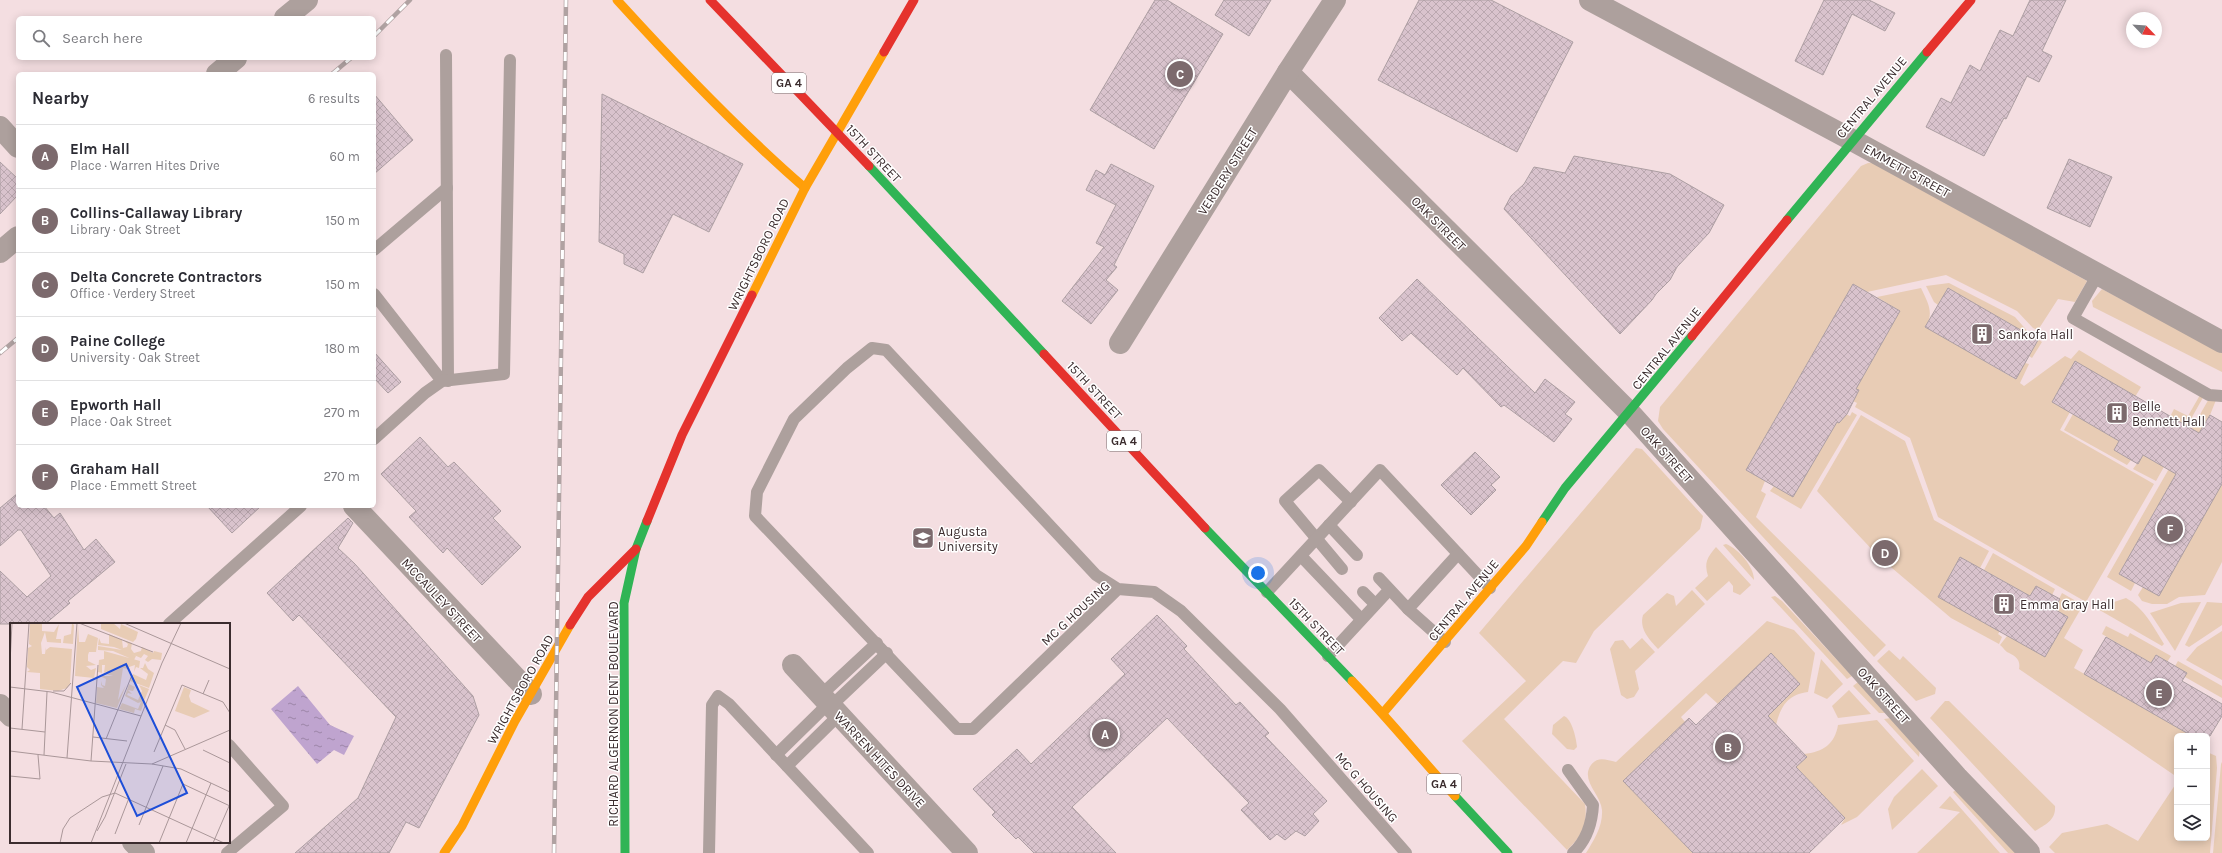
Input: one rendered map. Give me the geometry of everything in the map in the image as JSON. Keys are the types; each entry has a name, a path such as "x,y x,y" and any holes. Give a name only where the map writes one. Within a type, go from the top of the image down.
{"main road":[{"path":"618,0 761,152 805,188"},
{"name":"15TH STREET","path":"710,0 869,166 1267,592 1383,713 1407,744 1508,853"},
{"name":"WRIGHTSBORO ROAD","path":"644,529 682,435 805,188 914,0"},
{"name":"CENTRAL AVENUE","path":"1383,713 1526,546 1565,488 1630,412 1852,140 1971,0"},
{"name":"RICHARD ALGERNON DENT BOULEVARD","path":"626,853 624,603 636,549 644,529"},
{"name":"WRIGHTSBORO ROAD","path":"444,853 462,826 556,647 588,597 636,549"}],"street":[{"name":"VERDERY STREET","path":"1120,343 1288,72 1335,0"},
{"name":"EMMETT STREET","path":"1590,0 1852,140 2222,342"},
{"path":"219,72 234,60"},
{"name":"OAK STREET","path":"1288,72 1630,412 1957,777 2030,852"},
{"path":"0,127 16,145"},
{"path":"0,252 16,239"},
{"name":"MCCAULEY STREET","path":"356,508 531,694"},
{"name":"WARREN HITES DRIVE","path":"793,665 958,850"},
{"path":"0,705 10,715"},
{"path":"134,843 144,853"}],"lane":[{"path":"445,381 447,188 446,54"},
{"path":"376,437 424,393 445,381 504,374 510,60"},
{"path":"376,248 447,188"},
{"path":"2098,274 2073,318 2209,394 2222,396"},
{"path":"376,296 445,381"},
{"name":"MC G HOUSING","path":"1118,589 972,729 956,729 887,653 755,516 757,492 794,419 847,368 872,348 886,350 1096,575 1118,589 1154,592 1182,611 1280,709 1406,853"},
{"path":"1342,569 1285,501 1319,470 1350,502"},
{"path":"1267,592 1301,556 1316,537 1380,470 1490,588"},
{"path":"170,623 298,508"},
{"path":"1329,525 1357,555"},
{"path":"1408,609 1458,554"},
{"path":"1301,556 1361,619"},
{"path":"1379,578 1408,609 1445,642"},
{"path":"1328,656 1389,590"},
{"path":"1363,592 1375,604"},
{"path":"787,766 830,705 877,643"},
{"path":"776,755 887,653"},
{"path":"709,853 712,705 718,696 728,704 868,853"},
{"path":"227,853 283,806 230,746"},
{"path":"1568,770 1594,805 1592,824 1580,847 1573,853"}],"shaded area":[{"path":"1868,163 1873,163 2087,281 2075,302 2058,299 2038,330 2033,328 2017,311 1946,275 1867,292 1853,284 1746,470 1765,481 1761,491 1766,494 1756,517 1886,645 1874,657 1663,429 1658,421 1660,407 1861,166"},
{"path":"1949,283 2015,317 2030,334 2042,342 2032,358 2029,356 2038,340 1948,288 1938,305 1934,302 1926,286"},
{"path":"1921,288 1928,303 1930,312 1930,317 1926,327 2015,379 2025,363 2029,364 2020,383 2024,386 2065,356 2071,359 2079,350 2141,387 2135,397 2075,362 2052,402 2070,412 2060,430 2154,484 2086,602 1938,517 1910,438 1855,407 1857,403 1853,401 1859,390 1856,389 1900,311 1877,297"},
{"path":"2102,289 2222,353 2222,372 2093,307 2092,301"},
{"path":"2205,394 2156,481 2133,469 2143,455 2157,463 2170,417 2174,409 2188,416 2200,395"},
{"path":"2210,397 2216,400 2210,415 2119,574 2135,583 2131,591 2107,577"},
{"path":"1852,412 1857,415 1801,509 1770,491 1774,486 1793,497 1837,422 1839,423 1846,414 1850,416"},
{"path":"2073,414 2119,441 2114,450 2131,460 2127,465 2064,430"},
{"path":"1861,415 1905,441 1934,520 1989,551 1980,568 1960,557 1938,597 2000,631 1998,634 2002,637 1999,644 1951,618 1879,557 1817,491"},
{"path":"1636,448 1642,449 1703,516 1700,529 1594,631 1576,663 1563,661 1504,719 1585,804 1586,817 1583,829 1577,840 1567,850 1462,741 1526,681 1479,633"},
{"path":"2222,484 2222,562 2205,595 2179,597 2167,604 2152,604 2142,601 2138,595 2143,587"},
{"path":"1726,544 1741,554 1749,564 1754,580 1723,545"},
{"path":"1716,547 1751,585 1740,595 1733,592 1733,586 1729,581 1707,601 1695,588 1708,576 1706,567 1707,560"},
{"path":"1993,553 2055,589 2052,595 2036,586 2030,596 1984,570"},
{"path":"1692,590 1705,604 1658,649 1648,638 1642,625 1643,615 1667,593 1674,596 1676,606"},
{"path":"2062,593 2083,605 2064,638 2083,650 2074,668 2187,733 2174,733 2174,775 2019,669 2017,658 2000,645 2007,636 2068,617 2054,609"},
{"path":"1775,596 1782,601 1852,676 1847,679 1771,597"},
{"path":"2126,598 2138,607 2148,618 2164,644 2162,646 2096,608"},
{"path":"2201,602 2175,651 2150,613 2181,603"},
{"path":"2207,602 2222,603 2222,625 2189,647 2185,645"},
{"path":"1767,621 1794,630 1815,653 1808,692 1795,696 1786,702 1780,712 1776,725 1758,726 1800,684 1771,653 1718,704 1706,693 1681,717 1685,722 1624,781 1693,853 1586,853 1597,833 1602,816 1601,804 1589,782 1588,771 1591,765 1596,760 1616,762"},
{"path":"2106,626 2128,637 2130,633 2171,656 2167,662 2156,655 2151,663 2102,634"},
{"path":"2222,631 2222,680 2186,660 2197,647"},
{"path":"1642,638 1655,652 1635,671 1639,689 1634,697 1627,699 1621,695 1610,649 1615,641 1623,640 1630,649"},
{"path":"1889,650 1900,660 1903,656 1936,688 1935,694 1916,701 1877,661"},
{"path":"1821,659 1843,684 1827,699 1814,693"},
{"path":"2178,661 2222,686 2222,698 2185,677 2175,666"},
{"path":"1858,682 1885,713 1879,713 1853,686"},
{"path":"1849,690 1871,714 1838,718 1832,706"},
{"path":"1945,701 1949,701 2055,806 2054,815 2050,821 2035,831 1930,718"},
{"path":"1564,716 1569,721 1575,734 1577,747 1574,750 1567,749 1552,734 1553,725"},
{"path":"1891,718 1920,749 1919,757 1884,719"},
{"path":"1877,720 1914,761 1857,817 1841,825 1845,818 1796,767 1807,757 1804,754 1822,749 1831,742 1838,725"},
{"path":"2210,753 2216,756 2217,768 2210,853 2055,853 2049,847 2062,833 2107,824 2138,841 2174,787 2174,841 2210,841"},
{"path":"2222,762 2222,853 2213,853 2221,764"},
{"path":"1922,769 1938,786 1892,830 1888,809 1894,797"},
{"path":"1956,790 2016,853 2008,853 1953,792"},
{"path":"1950,796 2000,853 1917,853 1960,812 1939,808"}],"water":[{"path":"298,686 330,725 354,736 344,755 334,750 317,764 271,709"}],"building":[{"path":"1155,0 1167,0 1223,34 1154,149 1090,110"},
{"path":"1224,0 1271,0 1249,36 1215,15"},
{"path":"1419,0 1491,0 1573,42 1517,152 1378,80"},
{"path":"1824,0 1869,0 1895,13 1885,31 1852,14 1823,75 1795,61"},
{"path":"2030,0 2066,0 2042,51 2052,56 2039,82 2027,76 2006,119 2004,118 1984,156 1926,127 1941,98 1951,103 1970,65 1980,71 2000,30 2013,36"},
{"path":"602,94 743,164 709,232 673,214 643,273 624,264 624,254 599,242"},
{"path":"376,96 413,140 376,172"},
{"path":"1574,156 1670,174 1724,205 1709,233 1677,267 1670,280 1620,334 1504,209 1511,196 1524,184 1534,167 1565,173"},
{"path":"2069,159 2112,177 2090,227 2047,208"},
{"path":"0,162 16,177 16,197 0,214"},
{"path":"1111,164 1154,186 1114,265 1117,267 1106,280 1118,290 1091,324 1062,301 1104,247 1096,243 1116,205 1086,190 1096,170 1105,175"},
{"path":"1417,279 1535,393 1545,379 1575,402 1565,414 1572,419 1554,442 1504,405 1501,407 1463,368 1457,375 1411,333 1402,341 1379,318"},
{"path":"1853,284 1900,311 1856,389 1859,390 1847,414 1839,423 1837,422 1793,497 1746,470"},
{"name":"Sankofa Hall","path":"1948,288 2038,340 2016,379 1925,327"},
{"path":"376,354 401,382 388,393 376,380"},
{"path":"2075,361 2199,433 2210,415 2222,422 2222,484 2159,596 2119,574 2176,474 2143,455 2138,464 2114,450 2119,441 2052,402"},
{"path":"420,437 448,467 454,462 501,511 493,518 521,547 482,585 447,548 443,553 409,517 416,511 381,474"},
{"path":"1475,452 1500,477 1491,485 1496,490 1471,515 1441,485"},
{"path":"16,495 16,508 46,508 54,518 60,513 84,550 96,539 115,562 68,601 70,603 46,623 0,624 0,571 27,597 51,576 21,530 18,530 0,546 0,508"},
{"path":"209,508 259,508 232,533"},
{"path":"348,518 353,523 338,548 355,564 473,696 479,715 419,828 406,822 389,853 295,853 358,798 396,717 299,615 293,621 267,593"},
{"name":"Emma Gray Hall","path":"1960,557 2030,596 2036,586 2060,599 2054,609 2068,617 2045,657 1938,597"},
{"path":"1157,615 1187,646 1184,649 1236,705 1240,702 1269,733 1265,736 1327,801 1313,814 1319,821 1305,836 1296,831 1285,840 1277,834 1270,840 1241,810 1249,803 1167,718 1072,807 1116,853 1034,853 1018,837 1016,839 992,815 995,812 973,789 1017,749 1031,764 1125,674 1111,659"},
{"path":"2106,637 2151,663 2156,655 2187,673 2182,681 2222,704 2222,716 2210,736 2210,733 2187,733 2084,674"},
{"path":"1771,653 1800,684 1768,716 1807,757 1796,767 1845,818 1809,853 1693,853 1623,781 1689,718 1696,725"}],"railway":[{"path":"376,34 410,0"},
{"path":"554,853 566,0"},
{"path":"334,72 349,60"},
{"path":"0,353 16,340"}],"traffic: fast":[{"path":"1787,220 1927,52"},
{"path":"869,166 1044,354"},
{"path":"1542,522 1565,488 1692,336"},
{"path":"625,853 624,603 636,549 647,521"},
{"path":"1205,528 1352,681"},
{"path":"1455,796 1508,853"}],"traffic: slow":[{"path":"617,0 708,97 805,188"},
{"path":"752,295 805,188 884,52"},
{"path":"1383,713 1526,546 1542,522"},
{"path":"444,853 462,826 515,721 570,625"},
{"path":"1352,681 1455,796"}],"traffic: jam":[{"path":"710,0 869,166"},
{"path":"884,52 914,0"},
{"path":"1927,52 1971,0"},
{"path":"1692,336 1787,220"},
{"path":"647,521 682,435 752,295"},
{"path":"1044,354 1205,528"},
{"path":"570,625 588,597 636,549"}],"place":[{"name":"Delta Concrete Contractors","path":"1180,74"},
{"name":"Sankofa Hall","path":"1982,334"},
{"name":"Belle Bennett Hall","path":"2117,413"},
{"name":"Graham Hall","path":"2170,529"},
{"name":"Augusta University","path":"923,538"},
{"name":"Paine College","path":"1885,553"},
{"name":"Emma Gray Hall","path":"2004,604"},
{"name":"Epworth Hall","path":"2159,693"},
{"name":"Elm Hall","path":"1105,734"},
{"name":"Collins-Callaway Library","path":"1728,747"}]}
